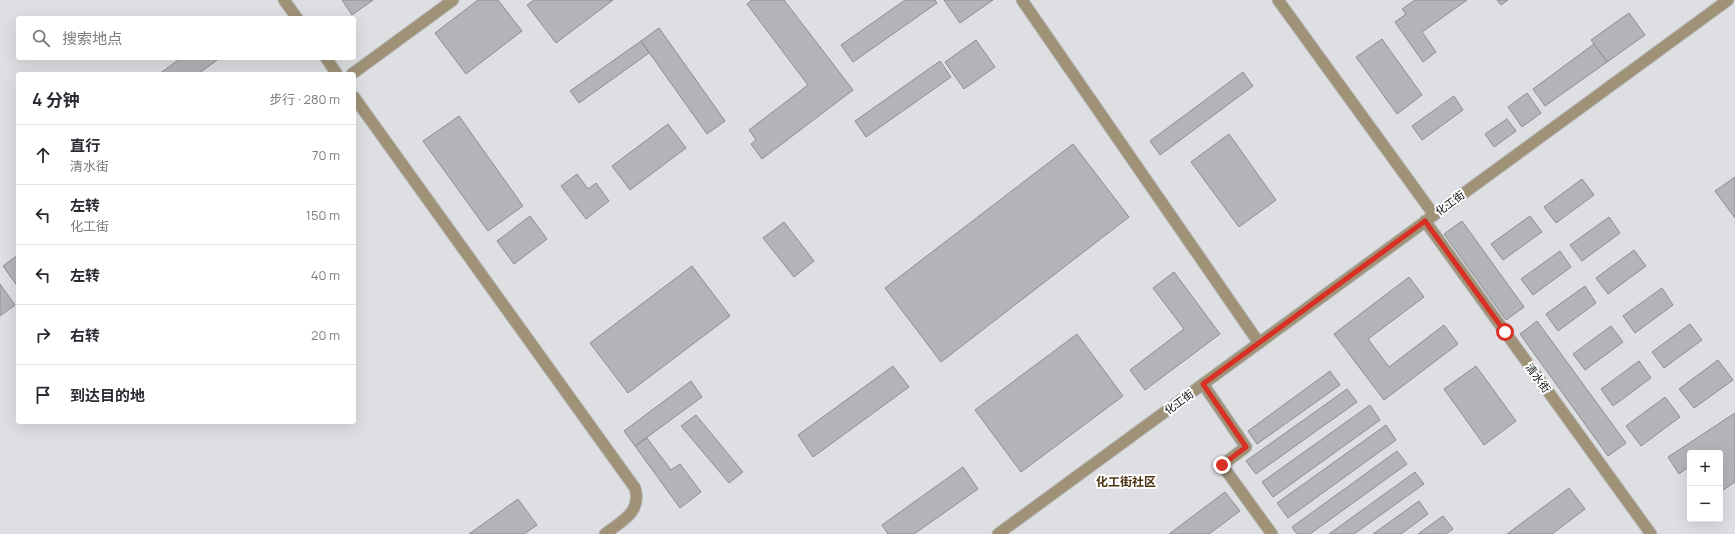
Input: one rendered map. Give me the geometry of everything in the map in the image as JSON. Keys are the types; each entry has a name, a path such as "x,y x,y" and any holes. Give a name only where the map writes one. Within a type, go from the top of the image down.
{"street":[{"path":"284,0 296,16"},
{"path":"355,72 452,0"},
{"path":"1022,0 1259,343"},
{"path":"1278,0 1434,215"},
{"name":"化工街","path":"998,534 1728,0"},
{"path":"328,60 336,72"},
{"path":"356,100 635,488 638,496 633,511 627,518 605,534"},
{"name":"清水街","path":"1425,221 1651,534"},
{"path":"1203,384 1246,447 1222,465 1272,534"}],"building":[{"path":"342,0 373,0 352,15"},
{"path":"478,0 498,0 522,31 466,74 435,33"},
{"path":"534,0 613,0 556,43 527,5"},
{"path":"752,0 784,0 853,90 762,159 751,144 756,140 749,130 808,85 747,4"},
{"path":"905,0 935,0 937,3 853,62 841,45"},
{"path":"944,0 993,0 960,23"},
{"path":"1415,0 1467,0 1422,32 1436,52 1423,62 1395,22 1406,14 1402,9"},
{"path":"1497,0 1508,0 1501,5"},
{"path":"1629,13 1645,35 1607,62 1591,40"},
{"path":"659,28 725,121 707,134 641,41"},
{"path":"1382,39 1422,95 1397,114 1356,57"},
{"path":"976,40 995,67 964,89 945,62"},
{"path":"641,41 649,53 579,103 570,91"},
{"path":"1594,44 1607,62 1545,106 1533,89"},
{"path":"178,60 217,60 201,72 162,72"},
{"path":"940,61 951,77 866,137 855,121"},
{"path":"1243,72 1253,86 1160,155 1150,141"},
{"path":"1527,93 1541,113 1522,127 1508,107"},
{"path":"1454,96 1463,110 1422,140 1412,126"},
{"path":"459,116 523,206 488,231 423,141"},
{"path":"1507,119 1516,131 1494,147 1485,134"},
{"path":"668,124 686,148 630,190 612,166"},
{"path":"1229,134 1276,200 1239,227 1191,162"},
{"path":"1073,144 1129,217 941,362 885,288"},
{"path":"577,174 588,189 596,183 609,201 586,219 561,186"},
{"path":"1735,177 1735,218 1715,191"},
{"path":"1582,179 1594,195 1556,223 1544,207"},
{"path":"530,216 547,239 514,264 497,241"},
{"path":"1530,216 1542,232 1503,260 1491,244"},
{"path":"1609,217 1620,233 1582,261 1570,245"},
{"path":"1462,221 1524,307 1506,320 1444,234"},
{"path":"784,222 814,261 794,277 763,238"},
{"path":"1634,250 1646,266 1608,294 1596,278"},
{"path":"1560,251 1571,267 1533,295 1521,279"},
{"path":"16,256 16,284 3,266"},
{"path":"692,266 730,316 628,393 590,343"},
{"path":"1174,272 1220,334 1145,390 1130,370 1184,329 1153,288"},
{"path":"1409,277 1424,297 1368,339 1389,367 1444,325 1458,344 1384,400 1334,334"},
{"path":"0,284 15,305 0,316"},
{"path":"1585,286 1596,303 1558,331 1546,314"},
{"path":"1662,288 1673,305 1635,333 1623,316"},
{"path":"1537,321 1626,443 1608,456 1520,334"},
{"path":"1690,324 1702,340 1664,368 1652,352"},
{"path":"1611,326 1623,342 1585,370 1573,354"},
{"path":"1077,334 1123,396 1021,472 975,410"},
{"path":"1718,360 1733,380 1694,408 1679,389"},
{"path":"1639,361 1651,378 1613,406 1601,389"},
{"path":"893,366 909,387 813,457 798,435"},
{"path":"1476,366 1516,421 1484,445 1444,389"},
{"path":"1330,371 1340,385 1257,444 1248,431"},
{"path":"691,381 702,397 635,446 624,431"},
{"path":"1347,389 1357,402 1256,474 1246,461"},
{"path":"1665,397 1680,417 1641,446 1626,426"},
{"path":"1370,405 1380,420 1273,497 1262,482"},
{"path":"1735,413 1735,482 1723,490 1723,450 1687,450 1687,468 1679,474 1668,457"},
{"path":"696,415 743,472 729,483 681,426"},
{"path":"1386,425 1396,440 1288,518 1277,503"},
{"path":"647,438 671,470 680,464 701,492 680,508 635,446"},
{"path":"1397,451 1407,464 1310,534 1297,534 1292,527"},
{"path":"963,467 978,489 914,534 888,534 882,525"},
{"path":"1415,472 1424,484 1354,534 1329,534"},
{"path":"1569,488 1585,509 1552,534 1507,534"},
{"path":"1225,492 1240,511 1209,534 1169,534"},
{"path":"518,499 537,525 524,534 469,534"},
{"path":"1419,501 1428,514 1401,534 1373,534"},
{"path":"1443,516 1453,529 1446,534 1418,534"}],"district":[{"name":"化工街社区","path":"1126,482"}],"route":[{"path":"1222,465 1246,447 1203,384 1425,221 1505,332"}]}
